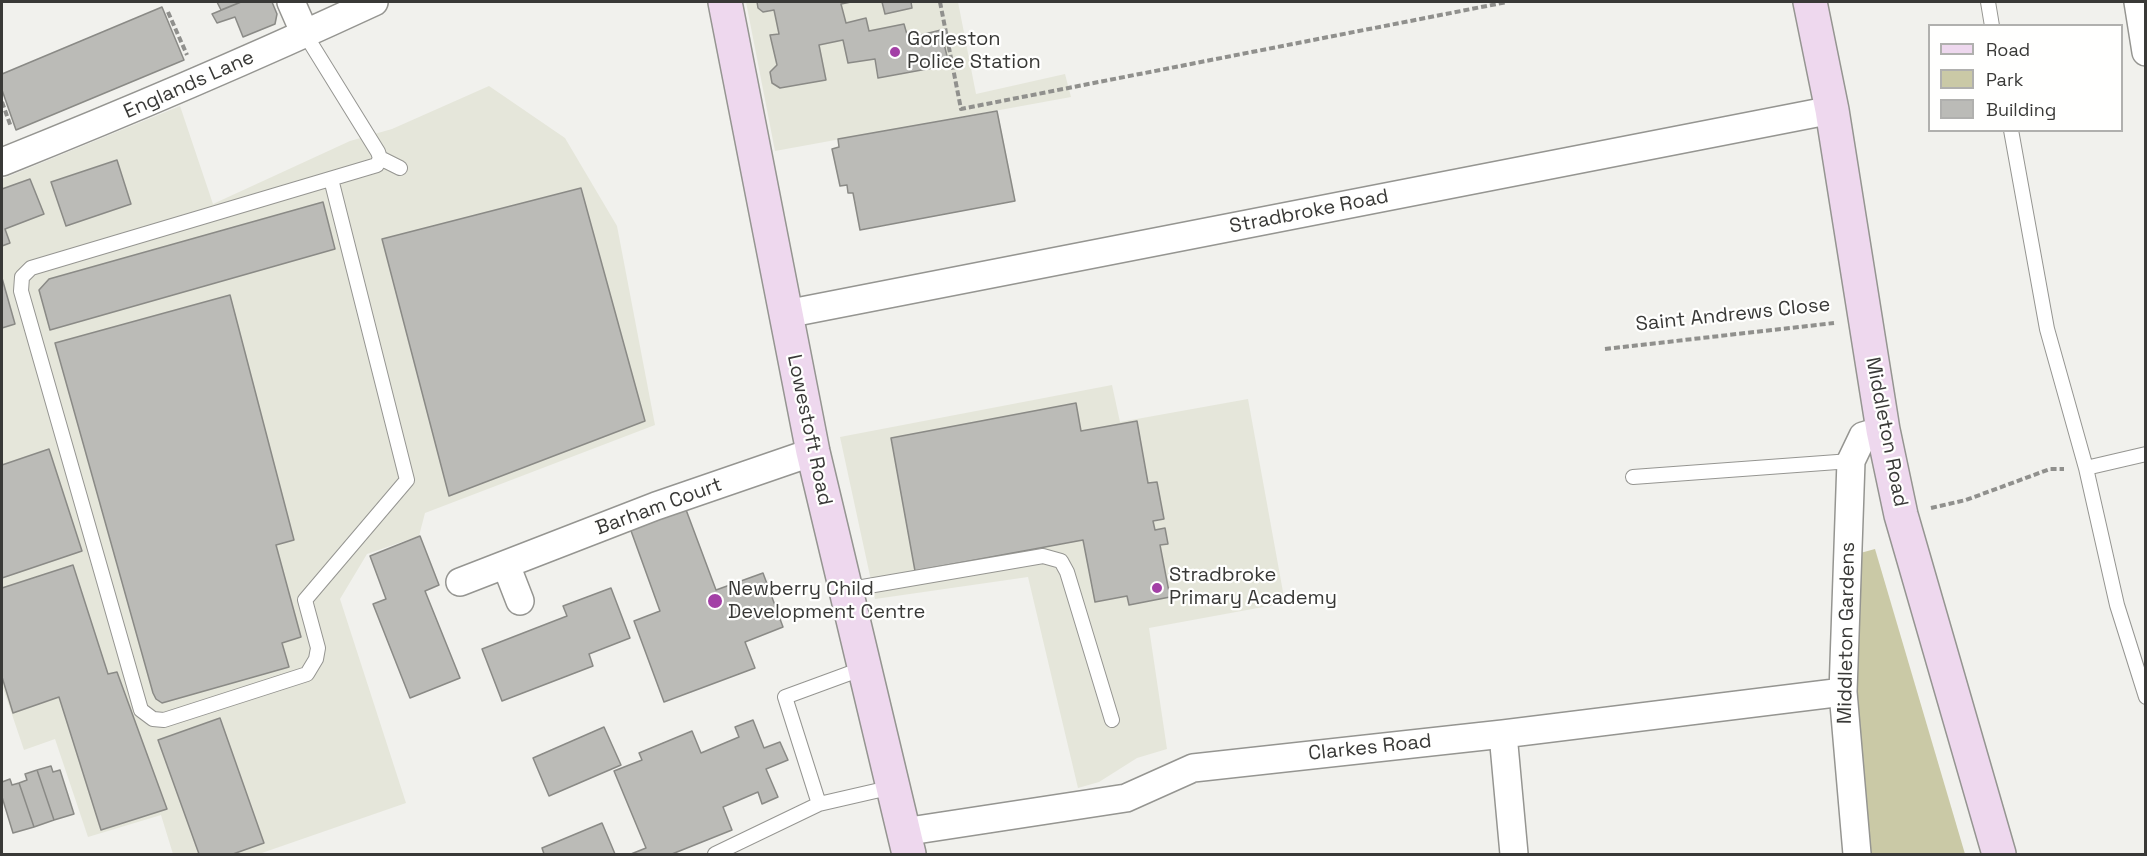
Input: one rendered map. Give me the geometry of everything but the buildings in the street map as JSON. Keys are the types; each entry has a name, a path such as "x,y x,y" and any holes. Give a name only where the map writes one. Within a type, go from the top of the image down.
{"main road":[{"name":"Lowestoft Road","path":"725,2 813,452 906,843"},
{"name":"Middleton Road","path":"1810,2 1832,110 1883,430 1901,515 1999,855"}],"street":[{"path":"291,2 305,34"},
{"name":"Englands Lane","path":"2,162 105,122 374,2"},
{"path":"2141,8 2145,52"},
{"name":"Stradbroke Road","path":"786,314 1832,110"},
{"name":"Middleton Gardens","path":"1857,855 1843,692 1851,461 1863,436 1883,430"},
{"name":"Barham Court","path":"460,582 656,506 813,452"},
{"path":"506,565 520,601"},
{"name":"Clarkes Road","path":"906,843 1126,798 1193,768 1503,734 1843,692"},
{"path":"1503,734 1514,855"}],"lane":[{"path":"1988,2 1992,24"},
{"path":"305,34 378,152 380,158 377,165 31,268 22,277 21,291 141,711 153,719 164,720 307,674 316,659 318,648 305,600 406,480 332,179"},
{"path":"2011,132 2047,329 2086,468 2117,605 2145,697"},
{"path":"380,158 400,168"},
{"path":"2086,468 2145,454"},
{"path":"1633,477 1851,461"},
{"path":"844,590 1044,556 1061,561 1067,572 1112,720"},
{"path":"819,804 785,697 864,668"},
{"path":"715,854 819,804 893,787"}],"path":[{"path":"940,2 961,109 1508,2"},
{"path":"168,12 198,81"},
{"name":"Saint Andrews Close","path":"1605,349 1866,320"},
{"path":"1901,515 1966,500 2050,469 2086,468"}],"shaded area":[{"path":"746,2 958,2 976,94 1065,74 1071,97 775,151"},
{"path":"489,86 565,138 617,226 655,425 425,513 419,536 367,554 340,599 406,803 259,854 173,854 161,815 88,837 55,739 24,750 2,685 2,179 180,106 213,204 350,141 392,129"},
{"name":"Stradbroke Primary Academy","path":"1112,385 1120,422 1248,399 1285,603 1149,628 1167,749 1137,758 1099,782 1078,788 1028,577 875,599 840,437"}],"green space":[{"path":"1875,549 1965,854 1870,854 1856,718 1853,555"}],"place":[{"name":"Gorleston Police Station","path":"895,52"},
{"name":"Stradbroke Primary Academy","path":"1157,588"},
{"name":"Newberry Child Development Centre","path":"715,601"}]}
